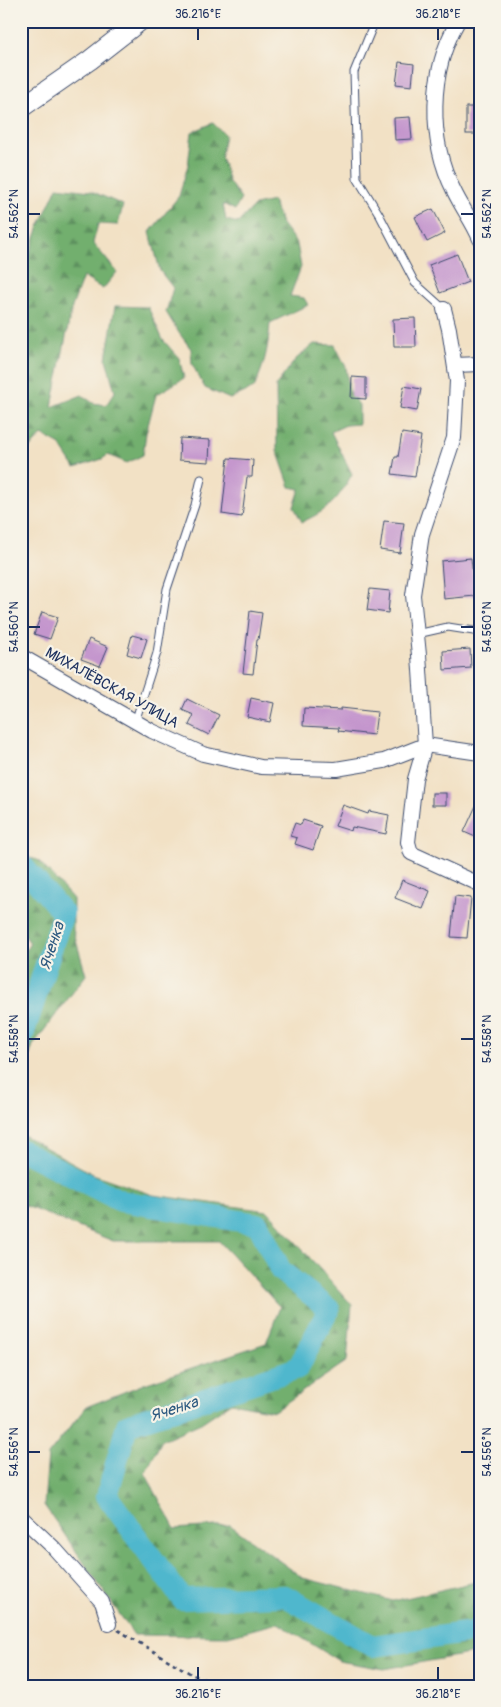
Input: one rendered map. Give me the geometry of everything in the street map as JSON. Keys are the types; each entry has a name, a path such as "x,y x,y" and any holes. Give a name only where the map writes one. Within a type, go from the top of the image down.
{"main road":[{"path":"21,108 90,60 140,21"}],"street":[{"path":"458,21 441,60 436,93 436,127 442,159 454,190 480,239"},
{"path":"444,309 457,380 454,438 422,534 412,595 417,634 425,745 415,778 408,842 411,853 479,884"},
{"path":"455,365 480,364"},
{"name":"МИХАЛЁВСКАЯ УЛИЦА","path":"21,656 152,732 203,754 261,767 336,769 384,761 425,745 480,753"},
{"path":"21,1517 54,1548 102,1602 109,1624"}],"lane":[{"path":"375,21 354,72 358,178 415,283 444,309"},
{"path":"135,722 157,653 167,590 195,505 201,479"},
{"path":"417,634 448,627 480,632"}],"path":[{"path":"109,1624 193,1675 222,1686"}],"green space":[{"path":"213,123 225,135 221,156 229,182 241,199 235,210 223,204 226,220 238,223 255,205 273,201 282,224 297,244 301,267 290,296 304,298 308,305 270,323 265,356 254,388 230,399 205,388 192,364 191,349 166,312 173,288 160,271 150,232 179,196 188,165 192,132"},
{"path":"57,187 91,191 123,205 118,225 98,224 93,243 117,272 103,289 83,277 72,307 52,407 82,395 93,403 106,405 115,392 106,359 115,306 148,307 163,340 179,358 184,378 156,395 146,433 143,455 127,463 108,455 102,459 75,468 60,445 42,435 29,449 21,444 21,278 38,229"},
{"path":"314,344 335,345 346,367 349,390 359,405 359,424 346,425 331,432 352,474 332,503 302,522 294,507 300,489 290,487 277,450 276,385 296,359"},
{"path":"21,856 38,860 73,899 73,930 86,975 33,1045 21,1083 21,959 30,943 21,930"},
{"path":"21,1134 93,1174 153,1195 268,1211 352,1305 347,1361 274,1411 231,1403 201,1423 162,1440 145,1473 175,1529 230,1525 303,1578 393,1601 480,1581 480,1652 384,1669 339,1661 278,1623 228,1636 134,1635 44,1505 48,1455 86,1407 144,1384 266,1343 280,1307 219,1241 113,1241 21,1204"}],"building":[{"path":"399,62 414,64 412,86 396,84"},
{"path":"466,107 480,107 480,134 466,134"},
{"path":"410,117 412,139 395,140 394,118"},
{"path":"433,209 445,233 427,242 415,217"},
{"path":"457,254 468,282 440,293 429,265"},
{"path":"415,318 416,347 394,347 393,319"},
{"path":"352,377 366,378 366,399 351,398"},
{"path":"404,386 421,389 417,411 400,408"},
{"path":"402,433 421,436 415,477 392,474 395,457 398,457"},
{"path":"180,438 210,440 209,462 179,460"},
{"path":"228,458 253,460 252,477 247,477 242,517 222,514"},
{"path":"384,521 404,523 400,553 380,550"},
{"path":"471,558 475,596 444,599 441,561"},
{"path":"370,589 390,591 388,613 367,610"},
{"path":"250,611 262,613 253,674 243,673"},
{"path":"42,612 58,617 50,639 34,634"},
{"path":"132,635 147,639 141,658 127,654"},
{"path":"89,639 108,647 100,666 81,659"},
{"path":"470,649 471,668 444,670 443,651"},
{"path":"251,698 274,703 270,722 247,717"},
{"path":"187,699 219,715 209,735 189,725 194,715 182,710"},
{"path":"304,708 341,710 341,708 377,712 374,735 338,731 339,728 303,726"},
{"path":"432,793 446,793 446,805 432,805"},
{"path":"480,797 480,839 464,832"},
{"path":"343,805 368,814 369,811 389,815 386,834 352,827 351,831 335,826"},
{"path":"303,820 321,826 313,850 295,844 297,838 290,836 295,823 301,825"},
{"path":"402,880 430,891 423,909 395,898"},
{"path":"455,896 471,898 467,938 451,937"}],"waterway":[{"name":"Яченка","path":"21,864 63,913 21,1041"},
{"name":"Яченка","path":"21,1150 121,1201 258,1224 281,1271 329,1309 298,1368 127,1425 107,1496 182,1599 285,1596 373,1646 480,1631"}]}
